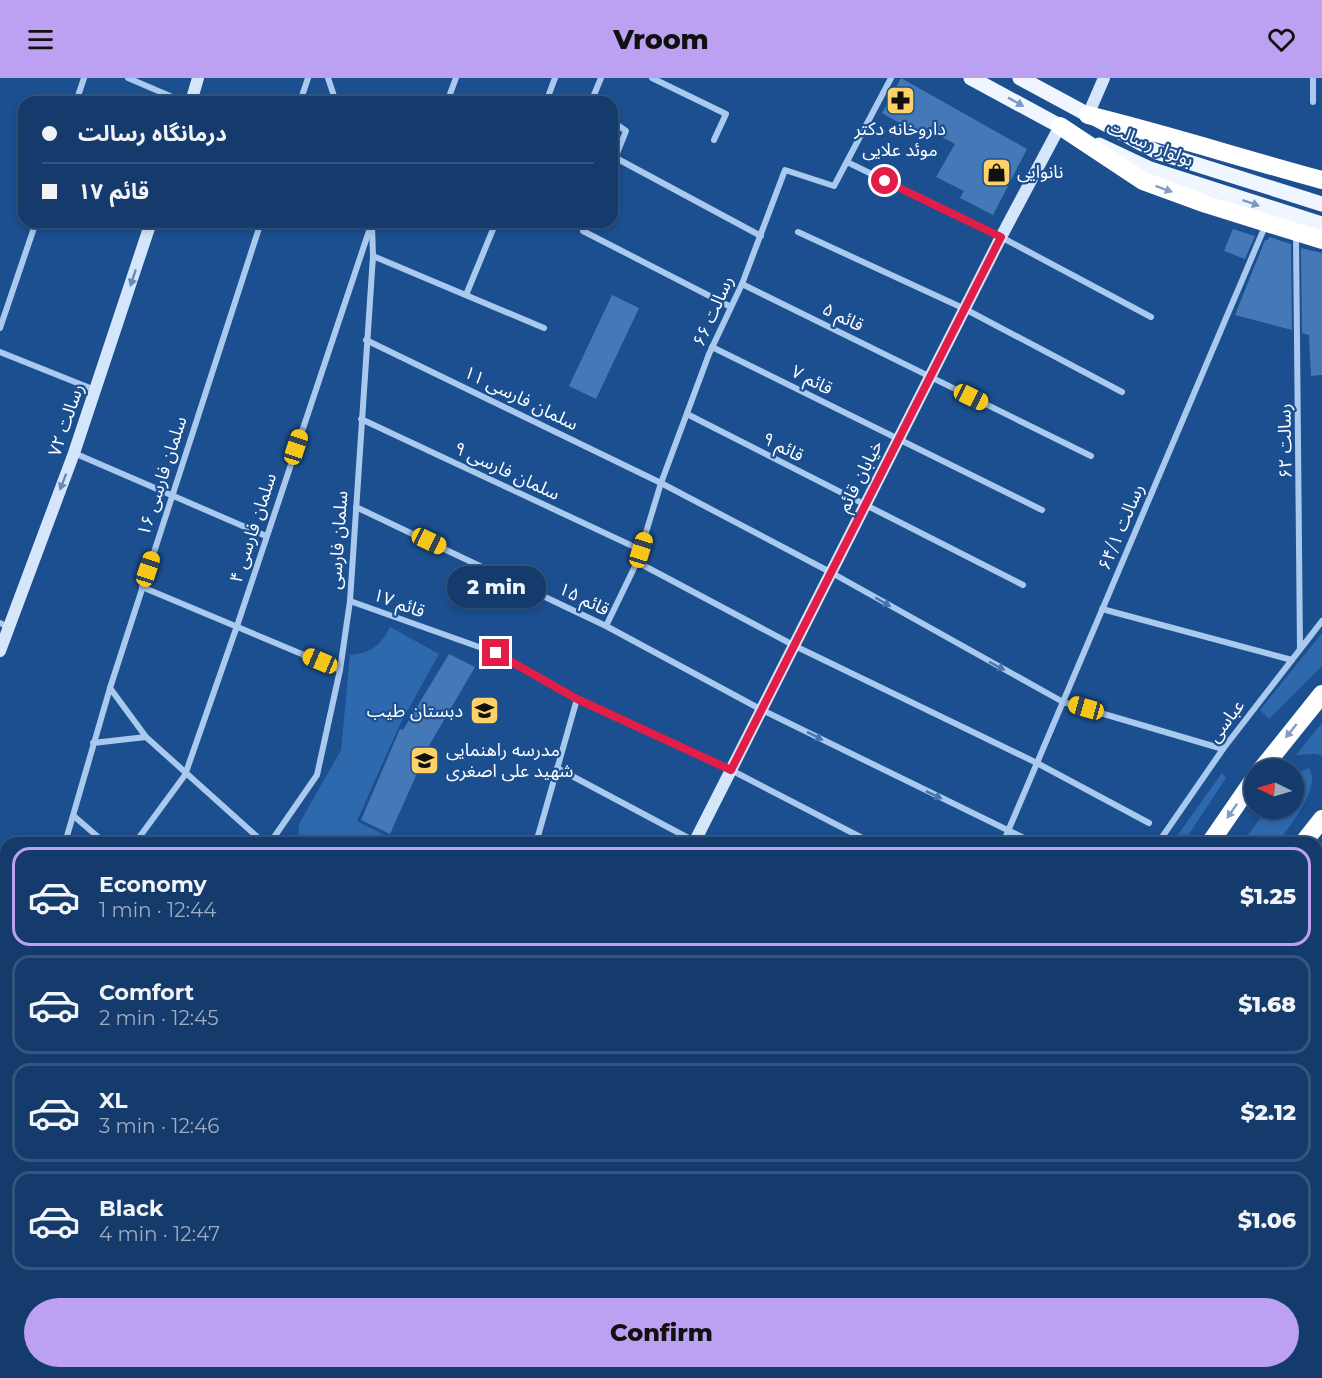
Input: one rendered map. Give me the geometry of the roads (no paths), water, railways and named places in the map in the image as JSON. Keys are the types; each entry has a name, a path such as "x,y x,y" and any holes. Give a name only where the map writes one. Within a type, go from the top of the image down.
{"highway":[{"path":"1088,115 1162,133 1228,155 1322,180"},
{"path":"1060,126 1143,181 1266,224 1322,240"},
{"path":"1270,759 1322,694"},
{"path":"1214,837 1244,794"},
{"path":"1308,837 1322,819"}],"main road":[{"name":"بولوار رسالت","path":"972,78 1060,126 1150,169 1322,224"},
{"name":"بولوار رسالت","path":"1020,78 1157,152 1322,204"}],"street":[{"path":"78,96 84,78"},
{"path":"128,78 170,96"},
{"path":"193,96 198,78"},
{"path":"302,96 308,78"},
{"path":"328,78 334,96"},
{"path":"449,96 456,78"},
{"path":"548,96 555,78"},
{"path":"591,78 600,80 593,96"},
{"path":"652,78 726,114 714,140"},
{"name":"رسالت ۶۶","path":"606,626 637,562 661,483 712,347 742,284 785,170 834,186 891,78"},
{"path":"1088,115 1104,78"},
{"path":"1313,78 1313,102"},
{"path":"618,125 626,131 618,153"},
{"name":"خیابان قائم","path":"698,837 1001,237 1060,126"},
{"path":"618,159 761,236"},
{"path":"847,162 1001,237 1151,317"},
{"name":"رسالت ۶۴/۱","path":"1006,837 1266,224"},
{"path":"0,328 34,228"},
{"name":"رسالت ۷۲","path":"0,651 4,625 74,453 149,228"},
{"name":"سلمان فارسی ۱۶","path":"67,837 75,817 93,743 110,688 259,228"},
{"name":"سلمان فارسی ۴","path":"139,837 185,775 370,228"},
{"name":"سلمان فارسی","path":"274,837 317,776 340,670 350,601 373,256 372,228"},
{"path":"466,296 494,228"},
{"path":"584,228 583,231 731,307"},
{"path":"798,232 966,309 1122,392"},
{"name":"رسالت ۶۲","path":"1296,232 1300,649"},
{"path":"373,256 544,328"},
{"name":"قائم ۵","path":"742,284 1091,456"},
{"name":"سلمان فارسی ۱۱","path":"366,340 661,483 832,573 1063,702 1223,749"},
{"name":"قائم ۷","path":"712,347 1042,510"},
{"path":"0,352 96,390"},
{"name":"قائم ۹","path":"687,414 1023,585"},
{"name":"سلمان فارسی ۹","path":"361,418 641,550"},
{"path":"74,453 266,536"},
{"name":"قائم ۱۵","path":"356,507 606,626 762,710 1021,837"},
{"path":"637,562 795,646 1037,763 1149,823"},
{"path":"142,587 340,670"},
{"name":"قائم ۱۷","path":"350,601 496,653 577,699 731,770 861,837"},
{"path":"1102,609 1292,660"},
{"name":"عباسی","path":"1162,837 1223,749 1322,621"},
{"path":"110,688 146,737 185,775 257,837"},
{"path":"538,837 577,699"},
{"path":"93,743 146,737"},
{"path":"557,768 684,837"},
{"path":"75,817 98,837"}],"place":[{"name":"داروخانه دکتر موئد علایی","path":"900,100"},
{"name":"نانوایی","path":"996,172"},
{"name":"دبستان طیب","path":"484,711"},
{"name":"مدرسه راهنمایی شهید علی اصغری","path":"425,760"}]}
